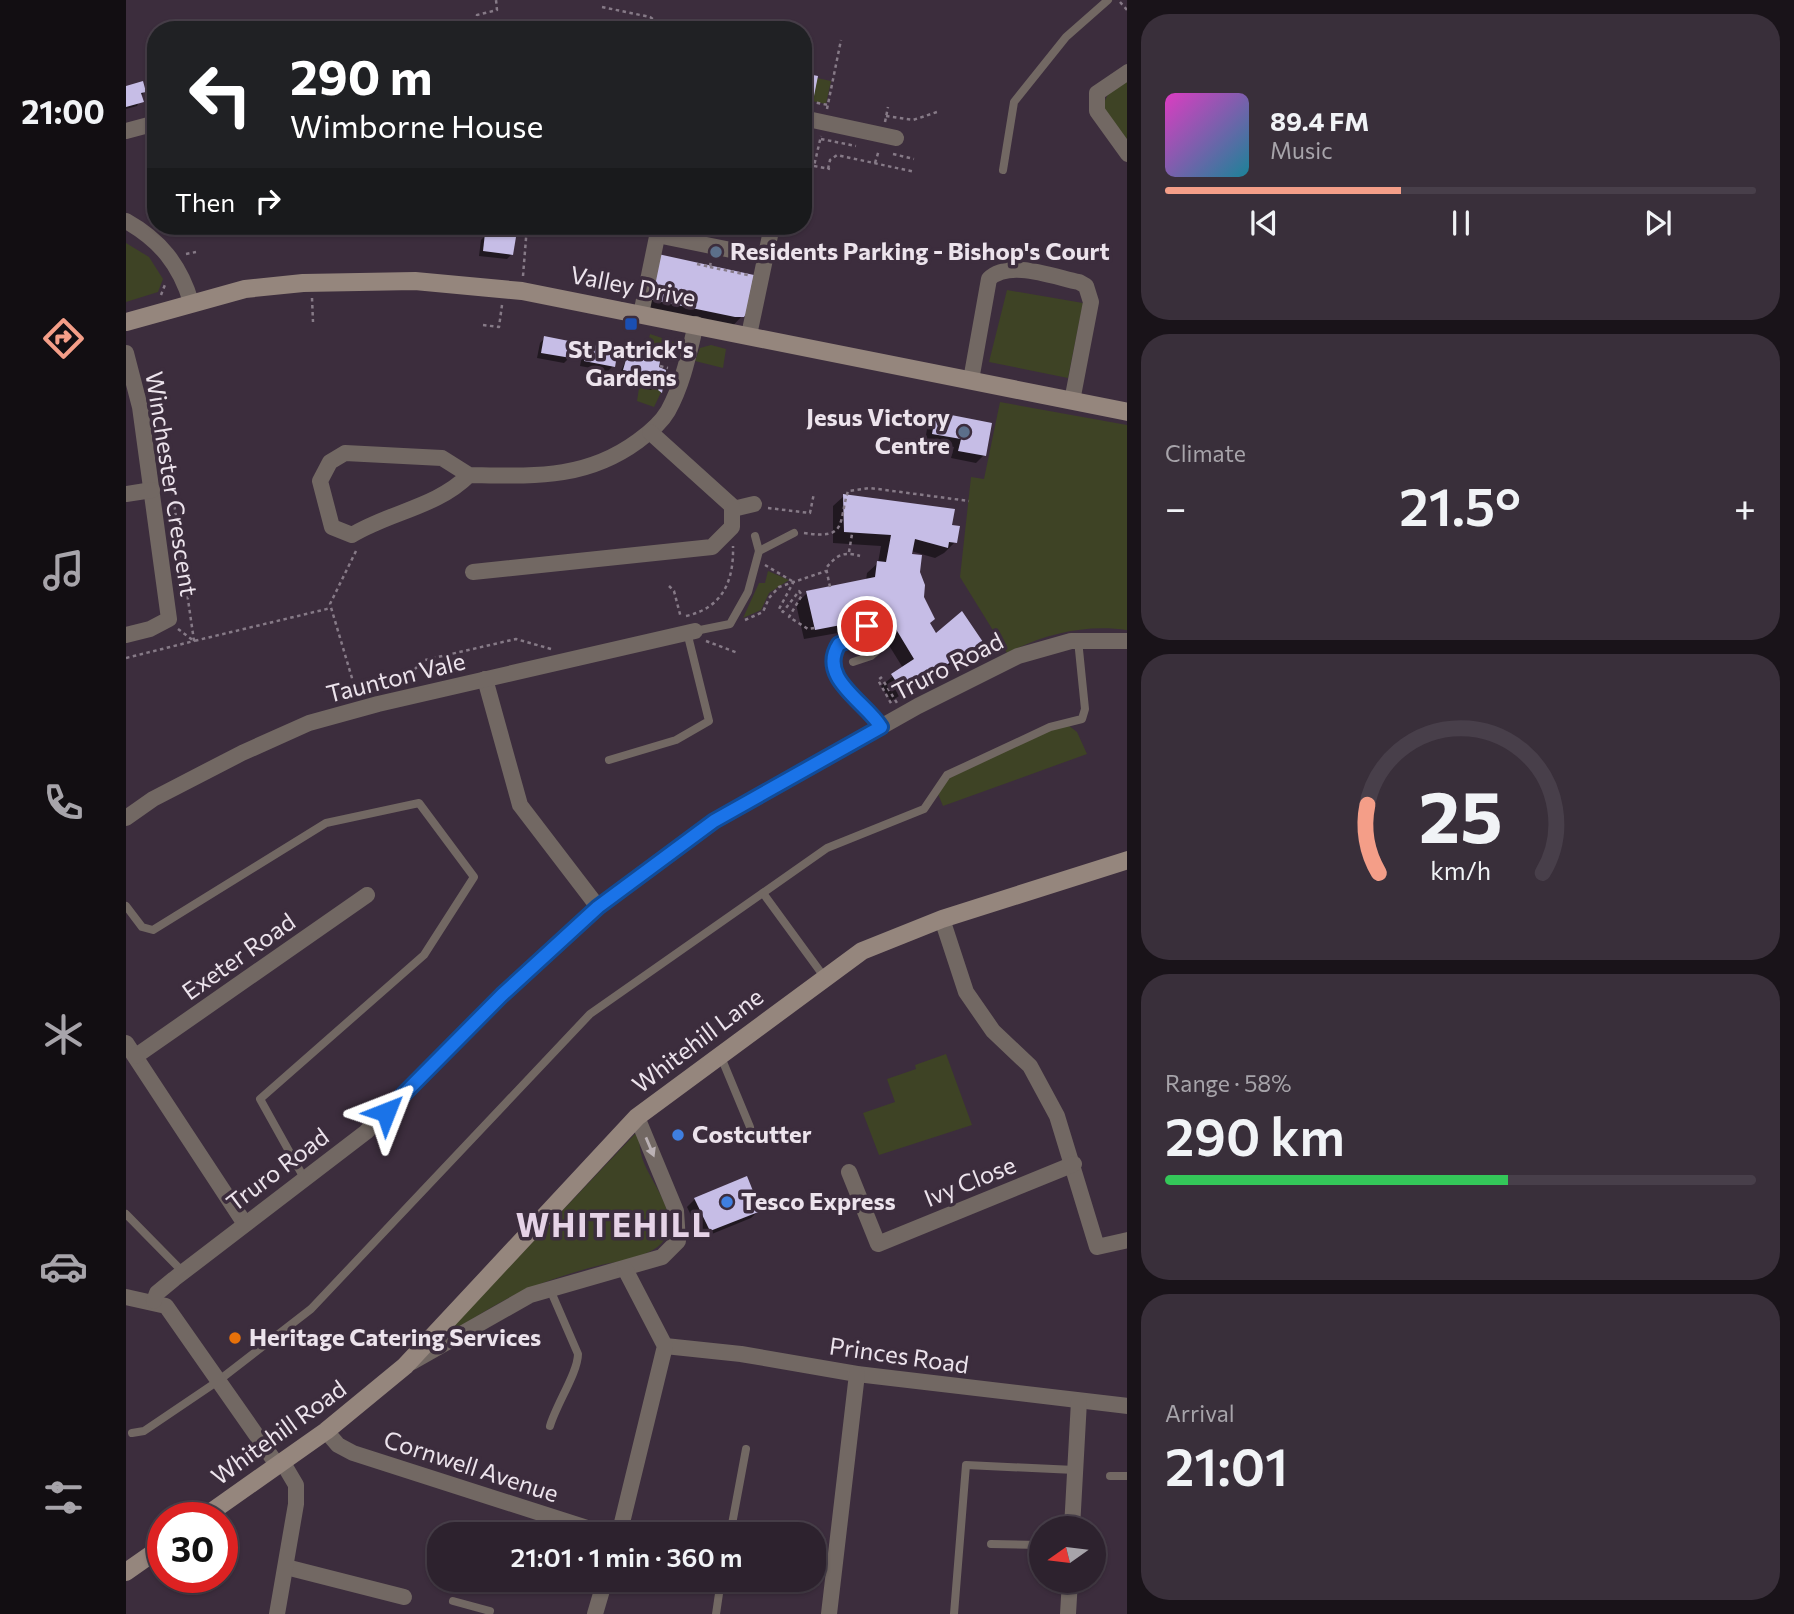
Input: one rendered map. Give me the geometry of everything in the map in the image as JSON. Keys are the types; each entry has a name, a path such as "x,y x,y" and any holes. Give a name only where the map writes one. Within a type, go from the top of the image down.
{"street":[{"path":"1127,72 1097,93 1097,111 1127,154"},
{"path":"812,120 896,138"},
{"path":"126,131 147,125"},
{"path":"126,221 166,251 182,273 191,302"},
{"path":"641,314 654,235"},
{"path":"667,235 746,254"},
{"path":"749,335 770,235"},
{"path":"971,380 989,279 995,273 1009,269 1079,282 1086,286 1091,302 1072,401"},
{"name":"Valley Drive","path":"126,322 245,289 303,283 415,281 522,291 1127,412"},
{"path":"469,475 451,493 368,525 352,535 332,527 320,481 330,462 345,453 442,458 469,475 531,476 576,472 616,457 650,432 667,412 683,375 696,324"},
{"name":"Winchester Crescent","path":"126,353 138,399 169,618 150,629 126,635"},
{"path":"650,432 732,521"},
{"path":"126,494 152,490"},
{"path":"473,572 521,564 707,549 732,521 757,506"},
{"name":"Taunton Vale","path":"126,818 153,799 242,753 309,723 688,631"},
{"name":"Truro Road","path":"154,1301 157,1293 183,1272 366,1132 502,995 598,907 714,821 881,727 1009,660 1041,647 1078,640 1127,641"},
{"path":"485,680 520,805 598,907"},
{"name":"Whitehill Lane","path":"382,1387 405,1366 637,1117 862,951 942,919 1127,860"},
{"name":"Exeter Road","path":"131,1049 367,895"},
{"path":"942,919 966,992 993,1031 1030,1066 1057,1116 1074,1164 1097,1247 1127,1240"},
{"path":"131,1049 246,1223"},
{"path":"405,1366 494,1313 549,1287 625,1269 662,1256 678,1241 676,1210 637,1117"},
{"name":"Ivy Close","path":"849,1172 878,1244 1074,1164"},
{"path":"621,1522 665,1346 625,1269"},
{"path":"126,1297 154,1301 166,1306 296,1485 277,1614"},
{"name":"Princes Road","path":"665,1346 741,1354 857,1374 1127,1406"},
{"path":"829,1614 857,1374"},
{"name":"Whitehill Road","path":"226,1502 326,1431 382,1387"},
{"path":"1073,1516 1079,1401"},
{"name":"Cornwell Avenue","path":"326,1431 338,1445 352,1453 568,1522"},
{"path":"126,1572 147,1557"},
{"path":"286,1567 404,1597"},
{"path":"596,1614 602,1592"},
{"path":"1068,1614 1069,1593"}],"lane":[{"path":"1003,170 1014,102 1066,37 1108,0"},
{"path":"759,551 794,533"},
{"path":"609,760 676,740 709,721 688,631 724,627 731,623 751,586 759,551 755,536"},
{"path":"853,662 868,658 890,639 882,625 866,626 863,636"},
{"path":"863,636 874,651"},
{"path":"863,636 841,643 834,655 834,666 845,688 874,715 881,727"},
{"path":"132,1433 144,1431 218,1381 311,1309 590,1014 827,848 925,808 943,779 954,771 1051,727 1082,719 1085,709 1078,640"},
{"path":"126,906 142,926 153,930 326,823 419,803 474,877 424,955 260,1099 304,1178"},
{"path":"763,893 825,978"},
{"path":"719,1054 750,1127"},
{"path":"126,1214 183,1272"},
{"path":"549,1287 578,1354 578,1363 560,1396 550,1426"},
{"path":"732,1522 746,1448"},
{"path":"954,1614 966,1465 1075,1470"},
{"path":"1110,1476 1127,1476"},
{"path":"991,1544 1029,1545"},
{"path":"716,1614 719,1592"},
{"path":"453,1601 490,1611 489,1614"}],"path":[{"path":"477,21 477,15 497,10 496,0"},
{"path":"1118,0 1127,11"},
{"path":"602,7 651,18 654,21"},
{"path":"841,40 814,166 829,169 830,160 837,155 915,172"},
{"path":"812,102 828,105"},
{"path":"885,122 888,107"},
{"path":"886,116 913,120 937,112"},
{"path":"875,163 879,151"},
{"path":"523,280 526,235"},
{"path":"179,257 196,252"},
{"path":"710,267 761,278"},
{"path":"160,296 165,287 165,275"},
{"path":"300,299 322,297"},
{"path":"312,298 313,322"},
{"path":"494,304 513,306"},
{"path":"484,325 499,327 502,305"},
{"path":"660,366 668,368"},
{"path":"646,380 647,376 665,380 665,377"},
{"path":"150,390 162,420 194,641"},
{"path":"794,533 822,537 832,534 842,520 848,491 870,488 969,501"},
{"path":"757,506 810,513 814,493"},
{"path":"689,615 710,608 729,584 733,561 732,521"},
{"path":"361,709 330,604 368,525"},
{"path":"849,552 852,534"},
{"path":"741,625 745,620 763,612 771,594 793,581 826,571 837,556 849,552 860,556"},
{"path":"769,567 793,581"},
{"path":"826,571 830,587"},
{"path":"793,581 779,609 783,612 799,591 802,595 789,617 808,629 815,628"},
{"path":"669,586 674,591 688,631 738,653"},
{"path":"126,658 331,608"},
{"path":"180,630 194,641"},
{"path":"398,688 398,684 427,659 514,639 550,648 552,652"},
{"path":"882,677 878,680 893,708"},
{"path":"884,682 900,705 887,707"}],"green space":[{"path":"1127,77 1127,147 1107,118 1104,103 1115,87"},
{"path":"817,78 831,81 826,104 812,101 812,84"},
{"path":"126,243 149,257 163,279 158,292 126,302"},
{"path":"1007,290 1083,303 1068,378 989,362"},
{"path":"650,334 674,342 674,359 646,353"},
{"path":"711,345 726,349 723,368 695,361 700,348"},
{"path":"641,375 668,378 654,407 637,401"},
{"path":"1000,402 1127,425 1127,630 1096,628 1066,632 1007,653 960,577 971,477 984,479"},
{"path":"768,571 789,580 769,593 761,610 743,618 759,583 765,583"},
{"path":"1068,725 1077,732 1087,754 943,806 938,794 945,780 1054,728"},
{"path":"946,1054 972,1125 879,1155 863,1113 895,1102 887,1079 916,1069 915,1065"},
{"path":"635,1134 640,1137 643,1161 661,1195 669,1219 668,1231 662,1243 639,1256 577,1271 529,1288 455,1329 454,1325"}],"building":[{"path":"812,75 818,76 812,96"},
{"path":"143,81 146,92 141,93 144,102 126,107 126,86"},
{"path":"485,235 516,237 513,255 483,251"},
{"path":"658,254 754,275 744,317 648,299"},
{"path":"544,336 574,342 571,358 541,353"},
{"path":"588,344 618,350 615,367 584,361"},
{"path":"646,353 661,356 659,367 666,370 662,393 658,390 664,380 646,376 644,385 639,384 641,375 623,370 627,356 645,360"},
{"path":"936,412 992,423 986,456 958,451 961,439 932,434"},
{"path":"843,494 955,509 952,525 960,526 957,543 949,542 948,548 915,539 912,554 922,555 920,572 925,585 924,597 935,619 930,623 936,633 962,611 983,642 903,692 891,674 914,659 888,616 815,630 806,591 875,577 877,561 886,562 891,535 844,532"},
{"name":"Tesco Express","path":"747,1176 761,1211 710,1231 694,1198"}],"place":[{"name":"Residents Parking - Bishop's Court","path":"716,252"},
{"name":"St Patrick's Gardens","path":"631,324"},
{"name":"Jesus Victory Centre","path":"964,432"},
{"name":"Costcutter","path":"678,1135"},
{"name":"Tesco Express","path":"727,1202"},
{"name":"Heritage Catering Services","path":"235,1338"}],"district":[{"name":"WHITEHILL","path":"614,1226"}],"route":[{"path":"386,1112 502,995 598,907 714,821 881,727 874,715 845,688 837,676 833,660 839,644 863,636 867,626"}]}
